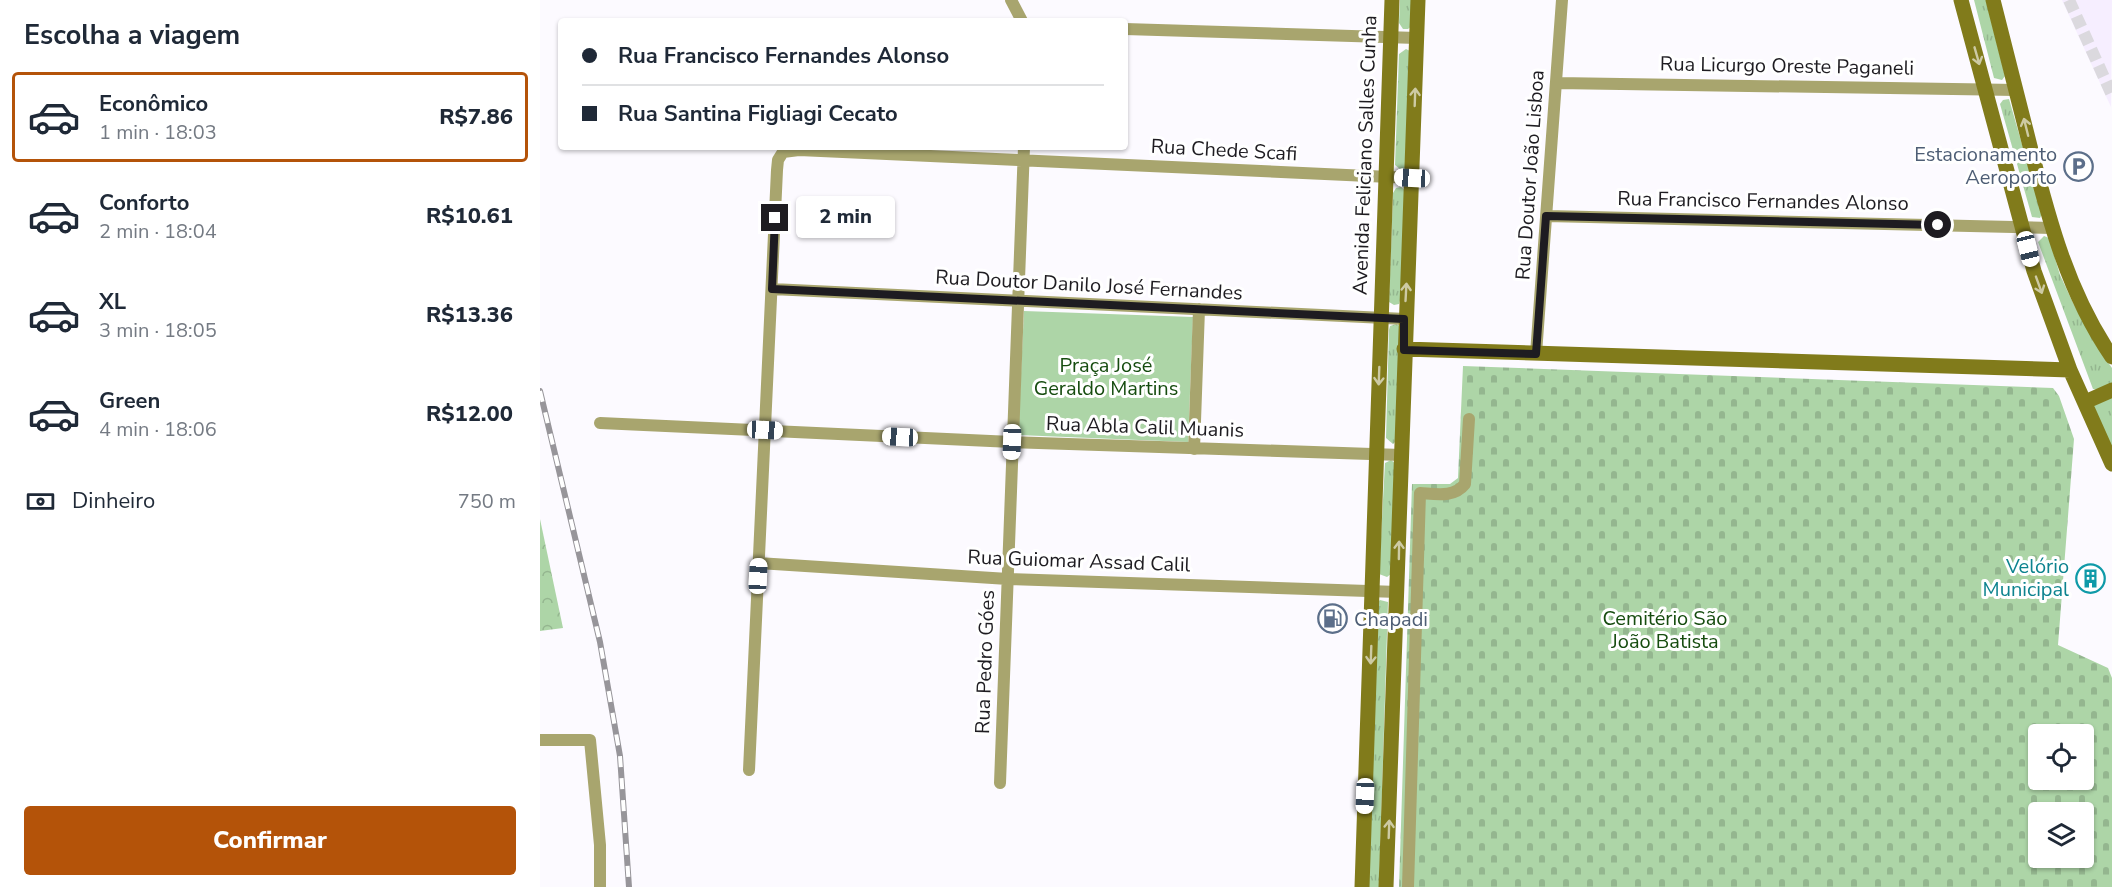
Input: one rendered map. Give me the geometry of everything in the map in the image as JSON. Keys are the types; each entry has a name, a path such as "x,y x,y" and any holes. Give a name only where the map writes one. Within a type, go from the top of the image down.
{"main road":[{"name":"Avenida Feliciano Salles Cunha","path":"1362,887 1392,0"},
{"path":"1386,887 1398,592 1404,319 1412,178 1418,0"},
{"path":"1961,0 2034,271 2070,370 2112,464"},
{"path":"1993,0 2051,228 2069,278 2095,332 2112,357"},
{"path":"1404,350 2070,370"},
{"path":"2085,402 2112,390"}],"street":[{"path":"1011,0 1020,18"},
{"name":"Rua Doutor João Lisboa","path":"1536,354 1562,0"},
{"path":"1128,28 1417,38"},
{"name":"Rua Licurgo Oreste Paganeli","path":"1557,83 2016,90"},
{"name":"Rua Chede Scafi","path":"772,289 777,170 778,160 783,152 799,150 1024,153 1412,178"},
{"name":"Rua Pedro Góes","path":"1000,783 1024,153"},
{"name":"Rua Francisco Fernandes Alonso","path":"1546,216 2051,228"},
{"path":"749,770 772,289"},
{"name":"Rua Doutor Danilo José Fernandes","path":"772,289 1404,319"},
{"path":"1194,448 1199,309"},
{"path":"1408,887 1420,493 1449,494 1465,484 1469,419"},
{"name":"Rua Abla Calil Muanis","path":"600,423 1012,442 1401,455"},
{"name":"Rua Guiomar Assad Calil","path":"759,563 1008,579 1398,592"},
{"path":"540,740 591,740 600,845 600,887"}],"shaded area":[{"path":"2062,0 2112,0 2111,107"}],"green space":[{"path":"1400,0 1413,0 1413,25 1408,29 1403,29 1399,23"},
{"path":"1974,0 1986,0 2005,76 2002,80 1994,78"},
{"path":"1406,49 1410,51 1405,168 1400,169 1395,165 1399,54"},
{"path":"2009,99 2042,214 2040,218 2032,217 2000,104 2003,100"},
{"path":"1401,187 1405,190 1401,297 1399,304 1394,305 1389,302 1393,193 1396,188"},
{"path":"2044,236 2049,238 2060,275 2074,305 2096,345 2112,368 2112,383 2100,390 2093,389 2038,242"},
{"name":"Praça José Geraldo Martins","path":"1024,311 1193,317 1188,442 1018,435"},
{"path":"1396,324 1400,326 1396,441 1393,444 1386,438 1389,330 1390,326"},
{"name":"Cemitério São João Batista","path":"1463,366 2053,388 2059,396 2074,439 2058,645 2108,668 2112,678 2112,887 1399,887 1412,484 1450,484 1458,478"},
{"path":"2112,397 2112,448 2093,406"},
{"path":"1391,460 1396,464 1391,574 1387,577 1379,574 1385,463"},
{"path":"540,519 563,628 540,631"},
{"path":"1380,600 1388,602 1379,887 1368,887 1377,603"}],"tunnel":[{"path":"2069,0 2112,95"}],"railway":[{"path":"540,391 600,642 620,756 629,887"}],"place":[{"name":"Estacionamento Aeroporto","path":"2078,166"},
{"name":"Velório Municipal","path":"2090,578"},
{"name":"Chapadi","path":"1333,619"}],"route":[{"path":"775,218 772,289 1404,319 1404,350 1536,354 1546,216 1938,225"}]}
